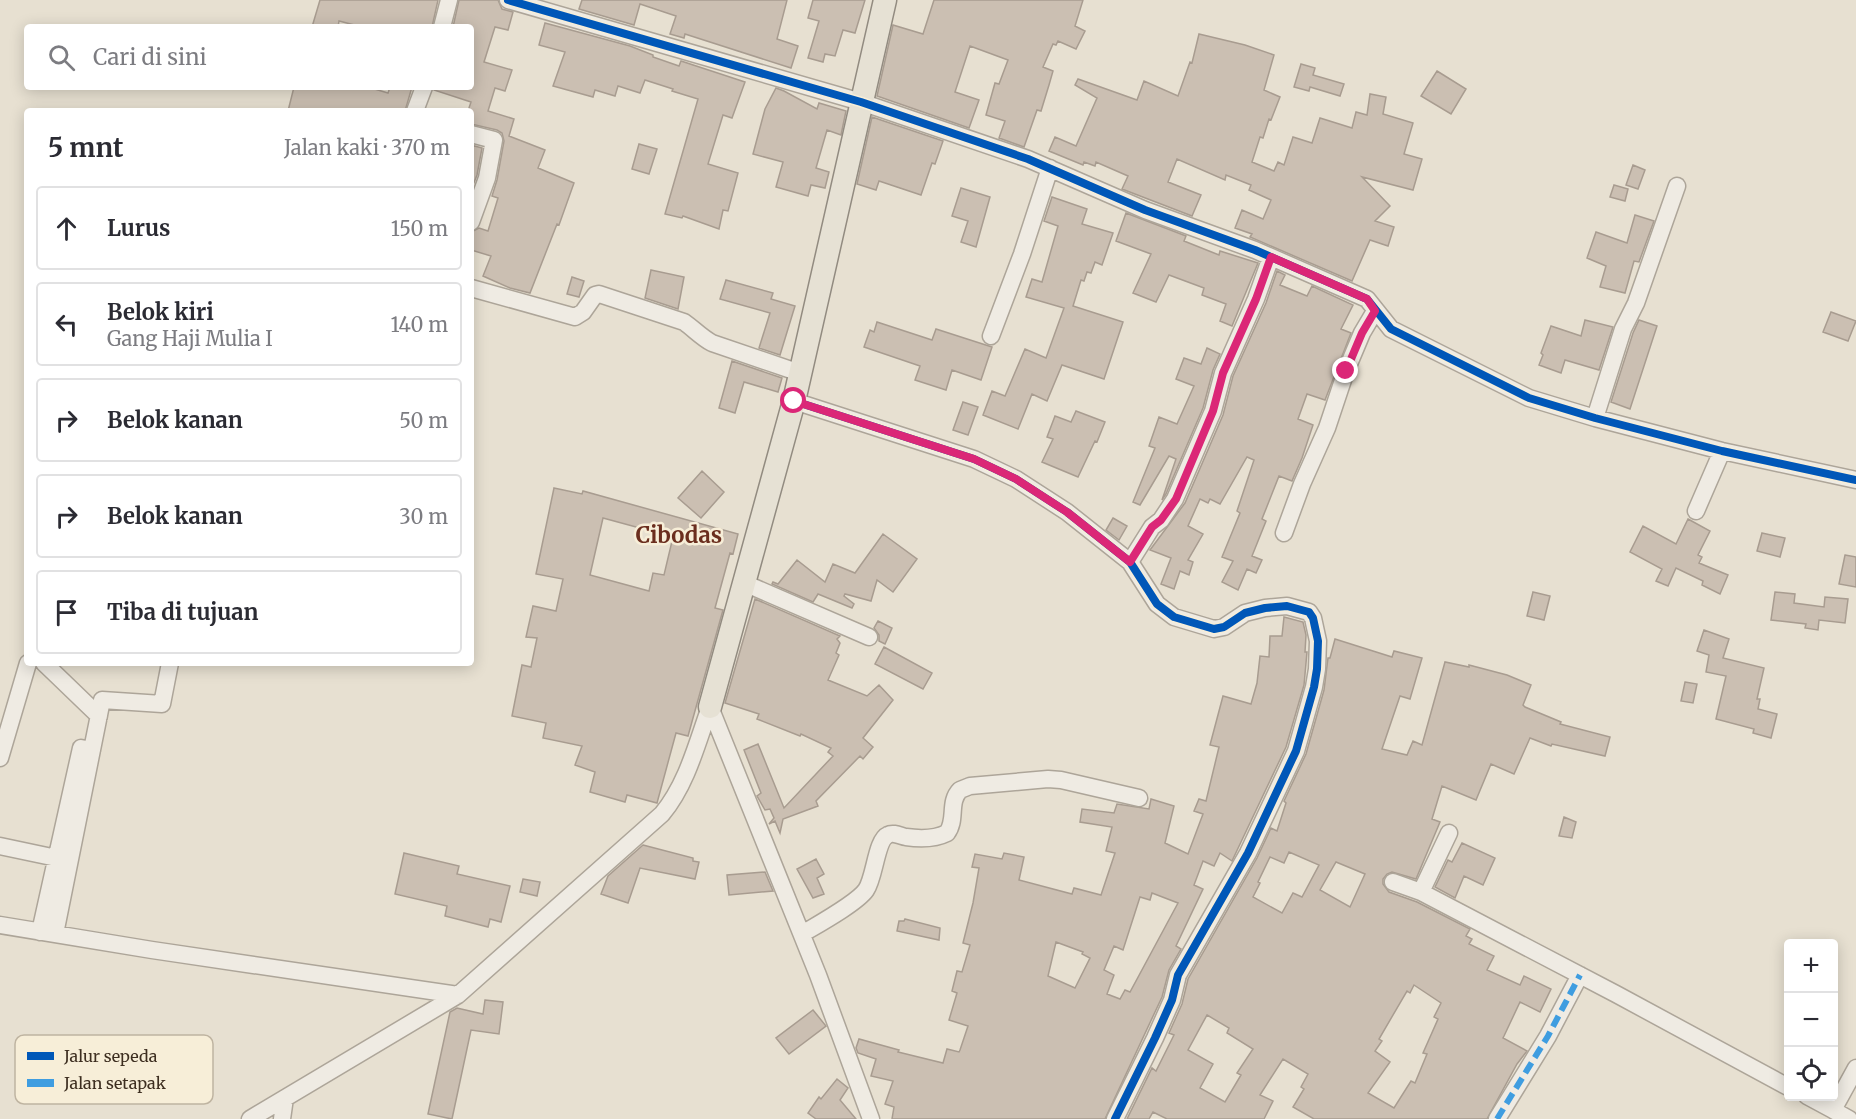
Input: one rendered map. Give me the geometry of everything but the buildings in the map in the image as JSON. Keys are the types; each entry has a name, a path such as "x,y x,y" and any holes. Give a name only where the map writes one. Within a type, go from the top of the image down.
{"main road":[{"path":"710,707 801,373 885,0"}],"street":[{"path":"443,24 449,0"},
{"path":"508,0 861,102 961,135 1050,168 1145,210 1271,257 1367,299 1375,311 1396,332 1529,398 1595,418 1722,450 1856,480"},
{"path":"417,108 423,90"},
{"path":"474,135 494,140 487,178 474,214"},
{"path":"992,336 1050,168"},
{"path":"1595,418 1623,329 1635,303 1677,186"},
{"path":"1130,562 1152,527 1161,520 1176,499 1213,411 1223,373 1256,299 1271,257"},
{"path":"474,289 575,317 583,312 595,295 599,294 684,322 694,328 701,338 712,343 801,373"},
{"path":"1284,533 1302,484 1327,429 1346,371 1362,333 1375,311"},
{"path":"794,401 965,456 1016,479 1067,512 1130,562 1157,604 1174,617 1214,629 1224,627 1245,613 1287,606 1309,612 1313,618 1318,641 1314,687 1296,751 1248,853 1178,975 1172,1000 1115,1119"},
{"path":"1696,510 1722,450"},
{"path":"744,583 869,637"},
{"path":"0,758 27,666"},
{"path":"47,666 99,716"},
{"path":"47,933 102,700 162,704 169,666"},
{"path":"710,707 802,934 871,1119"},
{"path":"250,1119 458,995 662,814 672,802 683,780 710,707"},
{"path":"802,934 834,915 866,891 881,841 886,836 892,834 915,838 947,833 952,826 954,801 960,790 970,786 1048,779 1139,798"},
{"path":"1421,892 1449,833"},
{"path":"0,846 63,859"},
{"path":"1394,882 1421,892 1784,1085"},
{"path":"0,925 458,995"},
{"path":"1497,1119 1548,1036 1580,975"},
{"path":"1833,1110 1856,1068"},
{"path":"282,1119 285,1098"},
{"path":"1816,1101 1849,1119"}],"marked path":[{"path":"1497,1119 1548,1036 1580,975"}],"cycle path":[{"path":"508,0 861,102 1028,159 1145,210 1255,250 1367,299 1391,329 1529,398 1595,418 1722,451 1856,480"},
{"path":"794,401 974,459 1016,479 1067,512 1130,562 1157,604 1174,617 1214,629 1224,627 1245,613 1287,606 1309,612 1313,618 1318,641 1317,669 1296,751 1248,853 1178,975 1172,1000 1115,1119"}],"district":[{"name":"Cibodas","path":"679,535"}],"route":[{"path":"794,401 974,459 1016,479 1067,512 1130,562 1152,527 1161,520 1176,499 1213,411 1223,373 1256,299 1271,257 1367,299 1372,306 1375,311 1362,333 1346,371"}]}
